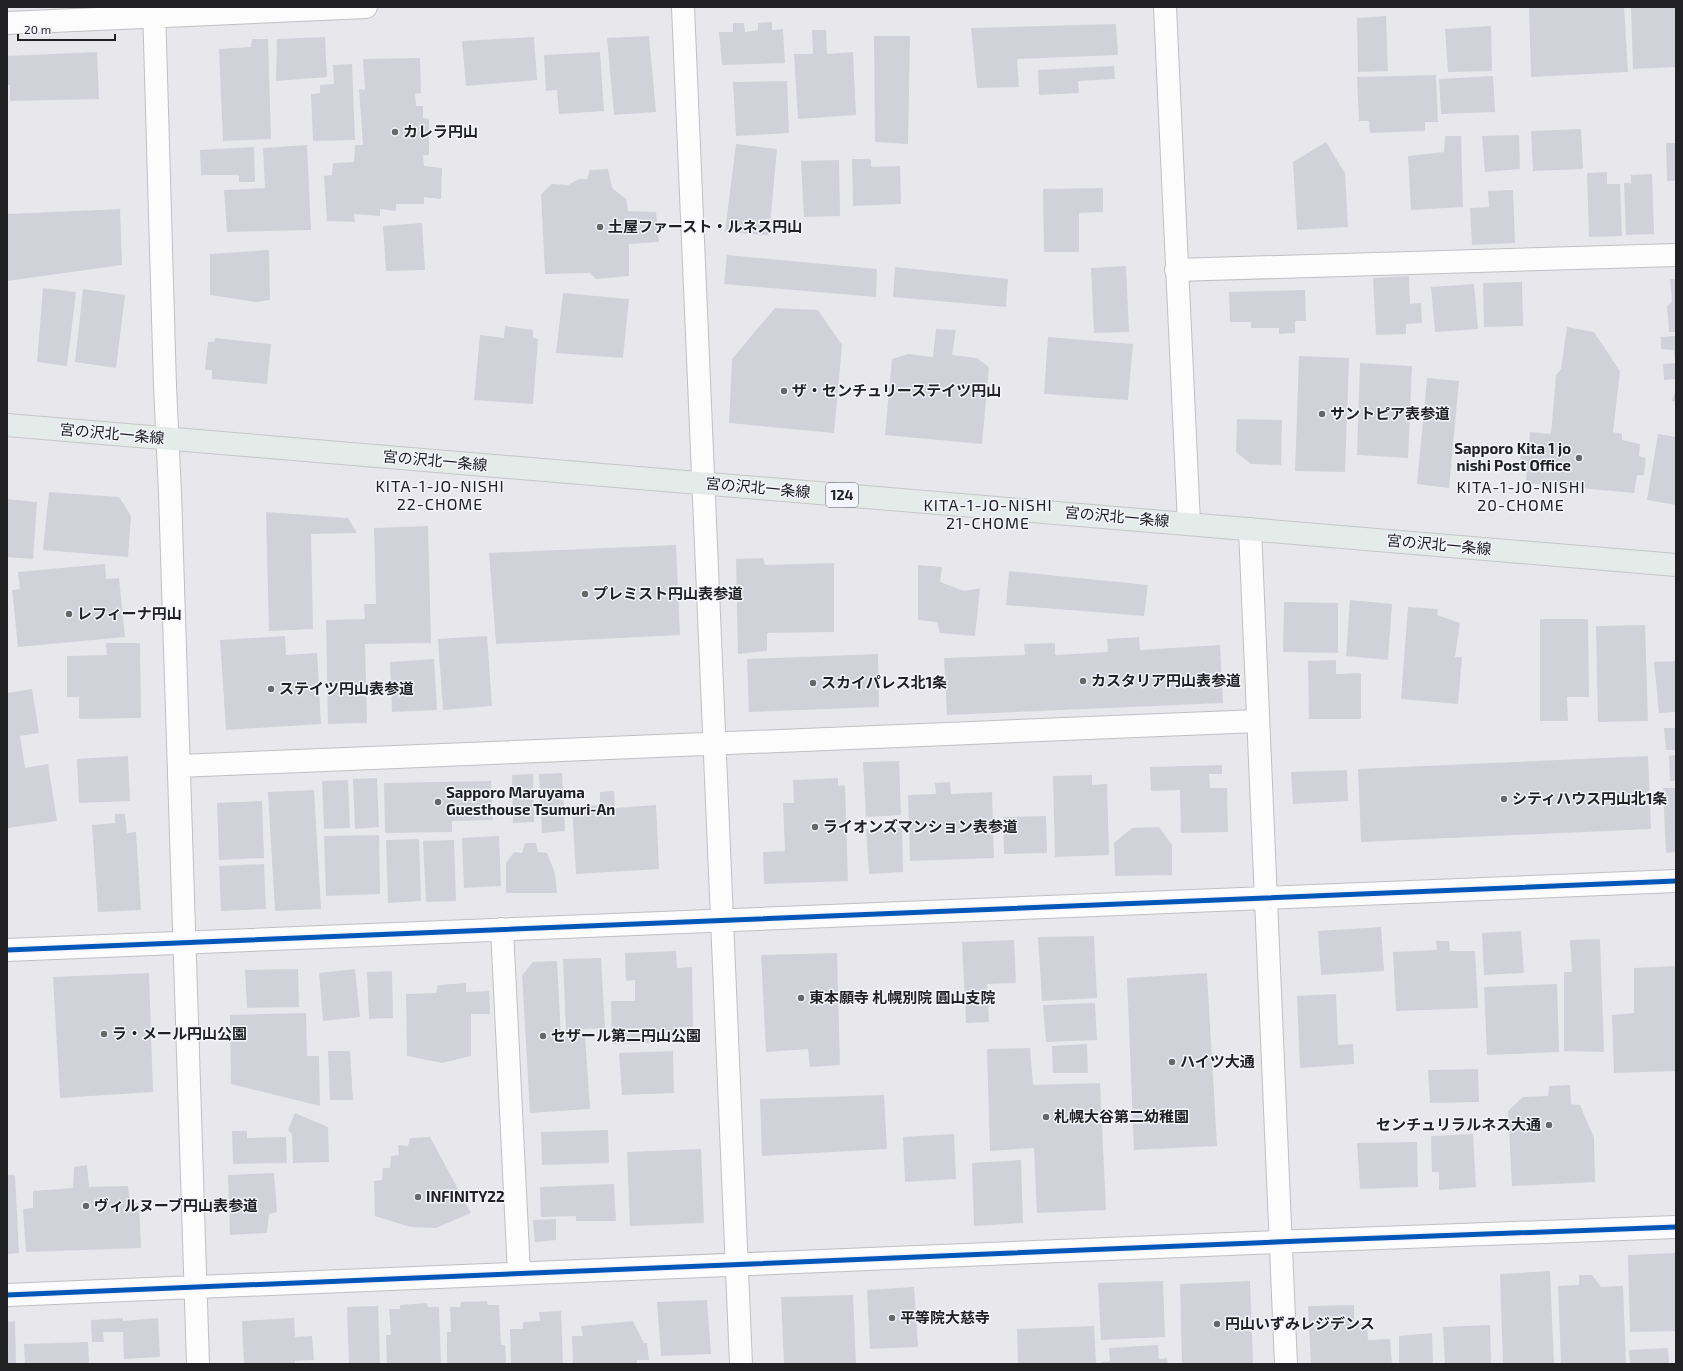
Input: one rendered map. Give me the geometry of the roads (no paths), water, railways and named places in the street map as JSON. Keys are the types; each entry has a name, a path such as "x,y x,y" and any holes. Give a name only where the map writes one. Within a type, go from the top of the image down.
{"main road":[{"name":"宮の沢北一条線","path":"7,425 1250,528 1676,565"}],"street":[{"path":"7,23 154,12 366,7"},
{"path":"683,7 741,1364"},
{"path":"1165,7 1176,270 1189,523"},
{"path":"154,12 198,1364"},
{"path":"1176,270 1676,255"},
{"path":"1250,528 1286,1364"},
{"path":"179,766 1258,721"},
{"path":"7,950 1676,881"},
{"path":"502,929 519,1273"},
{"path":"7,1295 736,1264 1676,1227"}],"place":[{"name":"カレラ円山","path":"395,132"},
{"name":"土屋ファースト・ルネス円山","path":"600,227"},
{"name":"ザ・センチュリーステイツ円山","path":"784,391"},
{"name":"サントピア表参道","path":"1322,414"},
{"name":"Sapporo Kita 1 jo nishi Post Office","path":"1579,458"},
{"name":"プレミスト円山表参道","path":"585,594"},
{"name":"レフィーナ円山","path":"69,614"},
{"name":"カスタリア円山表参道","path":"1083,681"},
{"name":"スカイパレス北1条","path":"813,683"},
{"name":"ステイツ円山表参道","path":"271,689"},
{"name":"シティハウス円山北1条","path":"1504,799"},
{"name":"Sapporo Maruyama Guesthouse Tsumuri-An","path":"438,802"},
{"name":"ライオンズマンション表参道","path":"815,827"},
{"name":"東本願寺 札幌別院 圓山支院","path":"801,998"},
{"name":"ラ・メール円山公園","path":"104,1034"},
{"name":"セザール第二円山公園","path":"543,1036"},
{"name":"ハイツ大通","path":"1172,1062"},
{"name":"札幌大谷第二幼稚園","path":"1046,1117"},
{"name":"センチュリラルネス大通","path":"1549,1125"},
{"name":"INFINITY22","path":"418,1197"},
{"name":"ヴィルヌーブ円山表参道","path":"86,1206"},
{"name":"平等院大慈寺","path":"892,1318"},
{"name":"円山いずみレジデンス","path":"1217,1324"}],"district":[{"name":"KITA-1-JO-NISHI 22-CHOME","path":"440,495"},
{"name":"KITA-1-JO-NISHI 20-CHOME","path":"1521,496"},
{"name":"KITA-1-JO-NISHI 21-CHOME","path":"988,514"}]}
